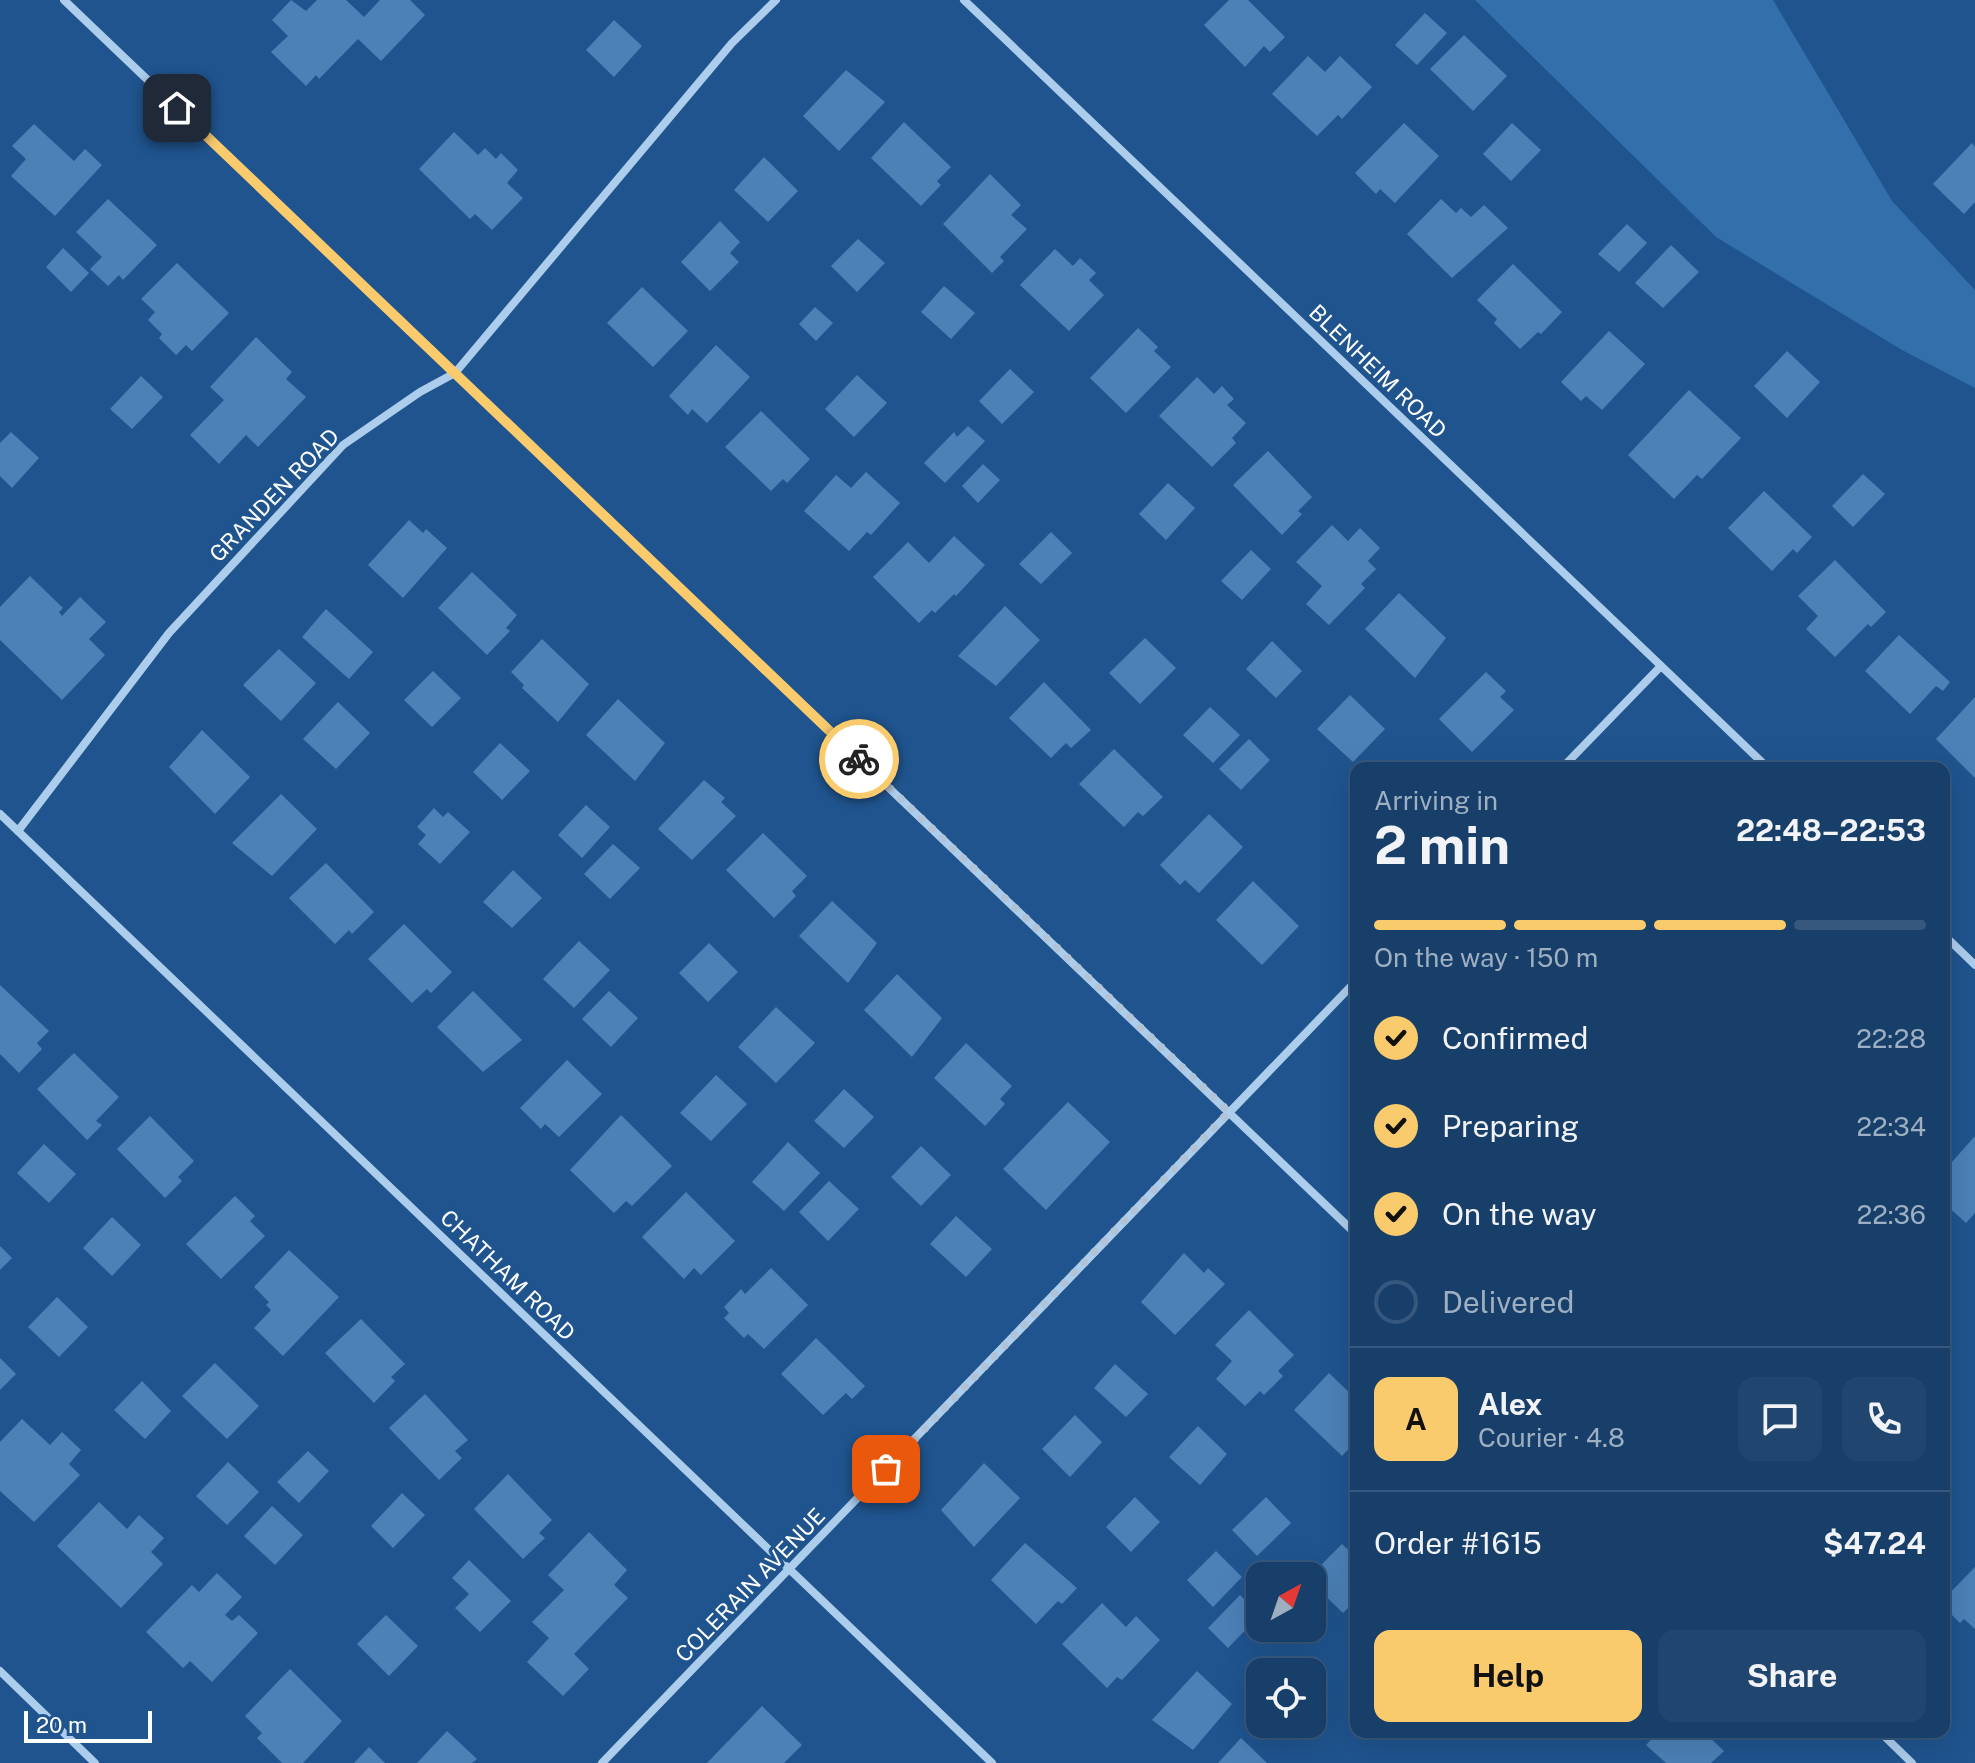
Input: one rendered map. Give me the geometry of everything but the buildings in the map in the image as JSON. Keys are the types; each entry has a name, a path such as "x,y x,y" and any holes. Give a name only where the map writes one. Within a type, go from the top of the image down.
{"street":[{"path":"64,0 1350,1228"},
{"name":"GRANDEN ROAD","path":"18,831 169,633 343,445 420,392 455,373 732,43 776,0"},
{"name":"BLENHEIM ROAD","path":"964,0 1762,762"},
{"path":"1568,762 1661,666"},
{"name":"CHATHAM ROAD","path":"0,814 992,1763"},
{"path":"1950,941 1975,965"},
{"name":"COLERAIN AVENUE","path":"602,1763 1350,987"},
{"path":"0,1671 95,1763"},
{"path":"1886,1738 1912,1763"}],"shaded area":[{"path":"1475,0 1773,0 1892,201 1975,290 1975,388 1902,350 1716,237"}],"way so far":[{"path":"859,759 1229,1112 886,1469"}],"route":[{"path":"177,108 859,759"}]}
